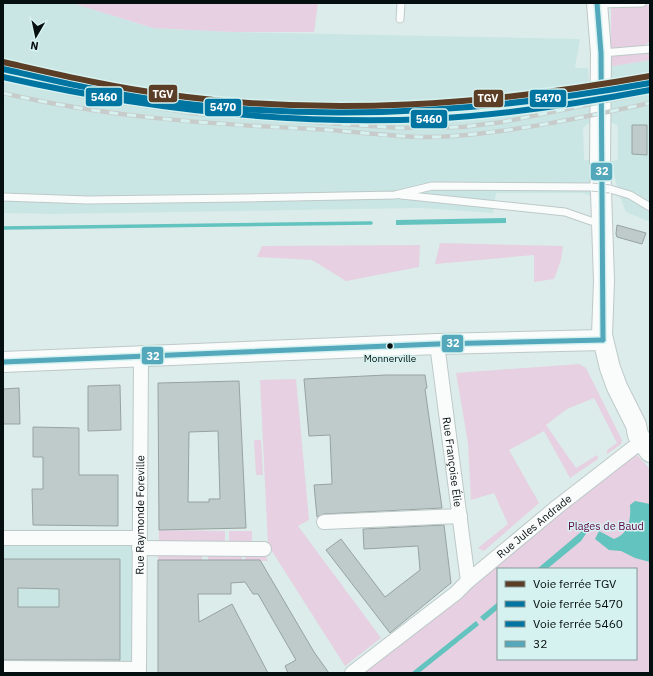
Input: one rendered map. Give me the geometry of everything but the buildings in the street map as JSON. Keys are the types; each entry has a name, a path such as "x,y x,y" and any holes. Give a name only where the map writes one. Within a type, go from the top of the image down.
{"street":[{"path":"596,3 600,64 603,340 612,374 644,439"},
{"path":"3,362 437,344 603,340"},
{"name":"Rue Françoise Élie","path":"437,344 468,581"},
{"name":"Rue Raymonde Foreville","path":"139,671 141,356"},
{"name":"Rue Jules Andrade","path":"352,673 456,593 468,581 557,507 644,439"},
{"path":"324,522 460,516"},
{"path":"3,538 264,549"},
{"path":"3,668 139,671"}],"lane":[{"path":"400,19 401,3"},
{"path":"596,3 642,3"},
{"path":"600,64 650,49"},
{"path":"395,195 432,186 592,187 610,189 630,195 650,207"},
{"path":"3,197 88,200 395,195 565,212 591,221 601,222"}],"shaded area":[{"path":"3,3 72,3 153,28 232,32 580,39 575,68 588,68 591,121 583,128 584,160 591,160 592,196 582,193 496,193 493,213 420,208 53,214 3,213"},
{"path":"650,60 650,222 626,212 618,191 611,161 618,160 618,129 617,125 608,121 608,67"},
{"path":"3,544 133,546 133,673 3,673"}],"green space":[{"path":"72,3 318,3 314,32 232,32 153,28"},
{"path":"650,5 650,41 644,46 611,48 611,6"},
{"path":"650,52 650,60 608,67 612,56"},
{"path":"440,243 563,246 561,260 554,279 534,282 534,255 435,264"},
{"path":"420,245 419,267 346,281 312,260 257,257 262,246"},
{"path":"579,364 586,368 622,440 621,444 607,454 607,450 617,443 594,398 567,409 546,425 576,468 597,455 598,459 570,478 544,431 509,450 539,503 484,551 478,548 508,524 494,493 471,500 468,443 456,373"},
{"path":"296,379 309,520 298,526 381,638 345,666 268,545 260,380"},
{"path":"254,440 261,440 263,475 256,475"},
{"name":"Plages de Baud","path":"635,453 650,469 650,673 358,673 599,476 603,481"},
{"path":"159,530 225,531 225,545 159,545"},
{"path":"229,531 252,531 252,540 247,545 229,545"},
{"path":"158,552 202,553 202,560 158,560"},
{"path":"208,553 242,553 242,560 208,560"},
{"path":"245,553 264,553 268,561 245,560"}],"water":[{"path":"506,218 506,223 396,225 396,220"},
{"path":"635,501 650,504 650,562 635,558 621,551 609,550 595,539 599,531 614,539 623,534 629,521 630,505"},
{"path":"588,526 590,528 581,541 548,568 538,568"},
{"path":"497,603 497,610 484,621 480,617"},
{"path":"476,621 479,625 419,673 411,673"}],"waterway":[{"path":"3,228 371,223"}],"railway":[{"path":"3,79 86,97 198,114 400,128 463,127 503,122 650,92"},
{"path":"3,93 118,114 234,125 330,130 418,137 453,136 503,131 650,103"}],"rail line":[{"name":"TGV","path":"3,62 124,88 225,101 286,105 347,106 468,101 590,86 650,76"},
{"name":"5470","path":"3,69 124,95 225,108 286,112 347,113 468,107 590,93 650,83"},
{"name":"5460","path":"3,77 109,98 162,106 268,117 322,119 429,119 484,115 595,100 650,90"}],"transit line":[{"name":"32","path":"597,3 601,53 603,340"},
{"name":"32","path":"3,362 437,344 603,340"}],"place":[{"name":"Monnerville","path":"390,346"}]}
